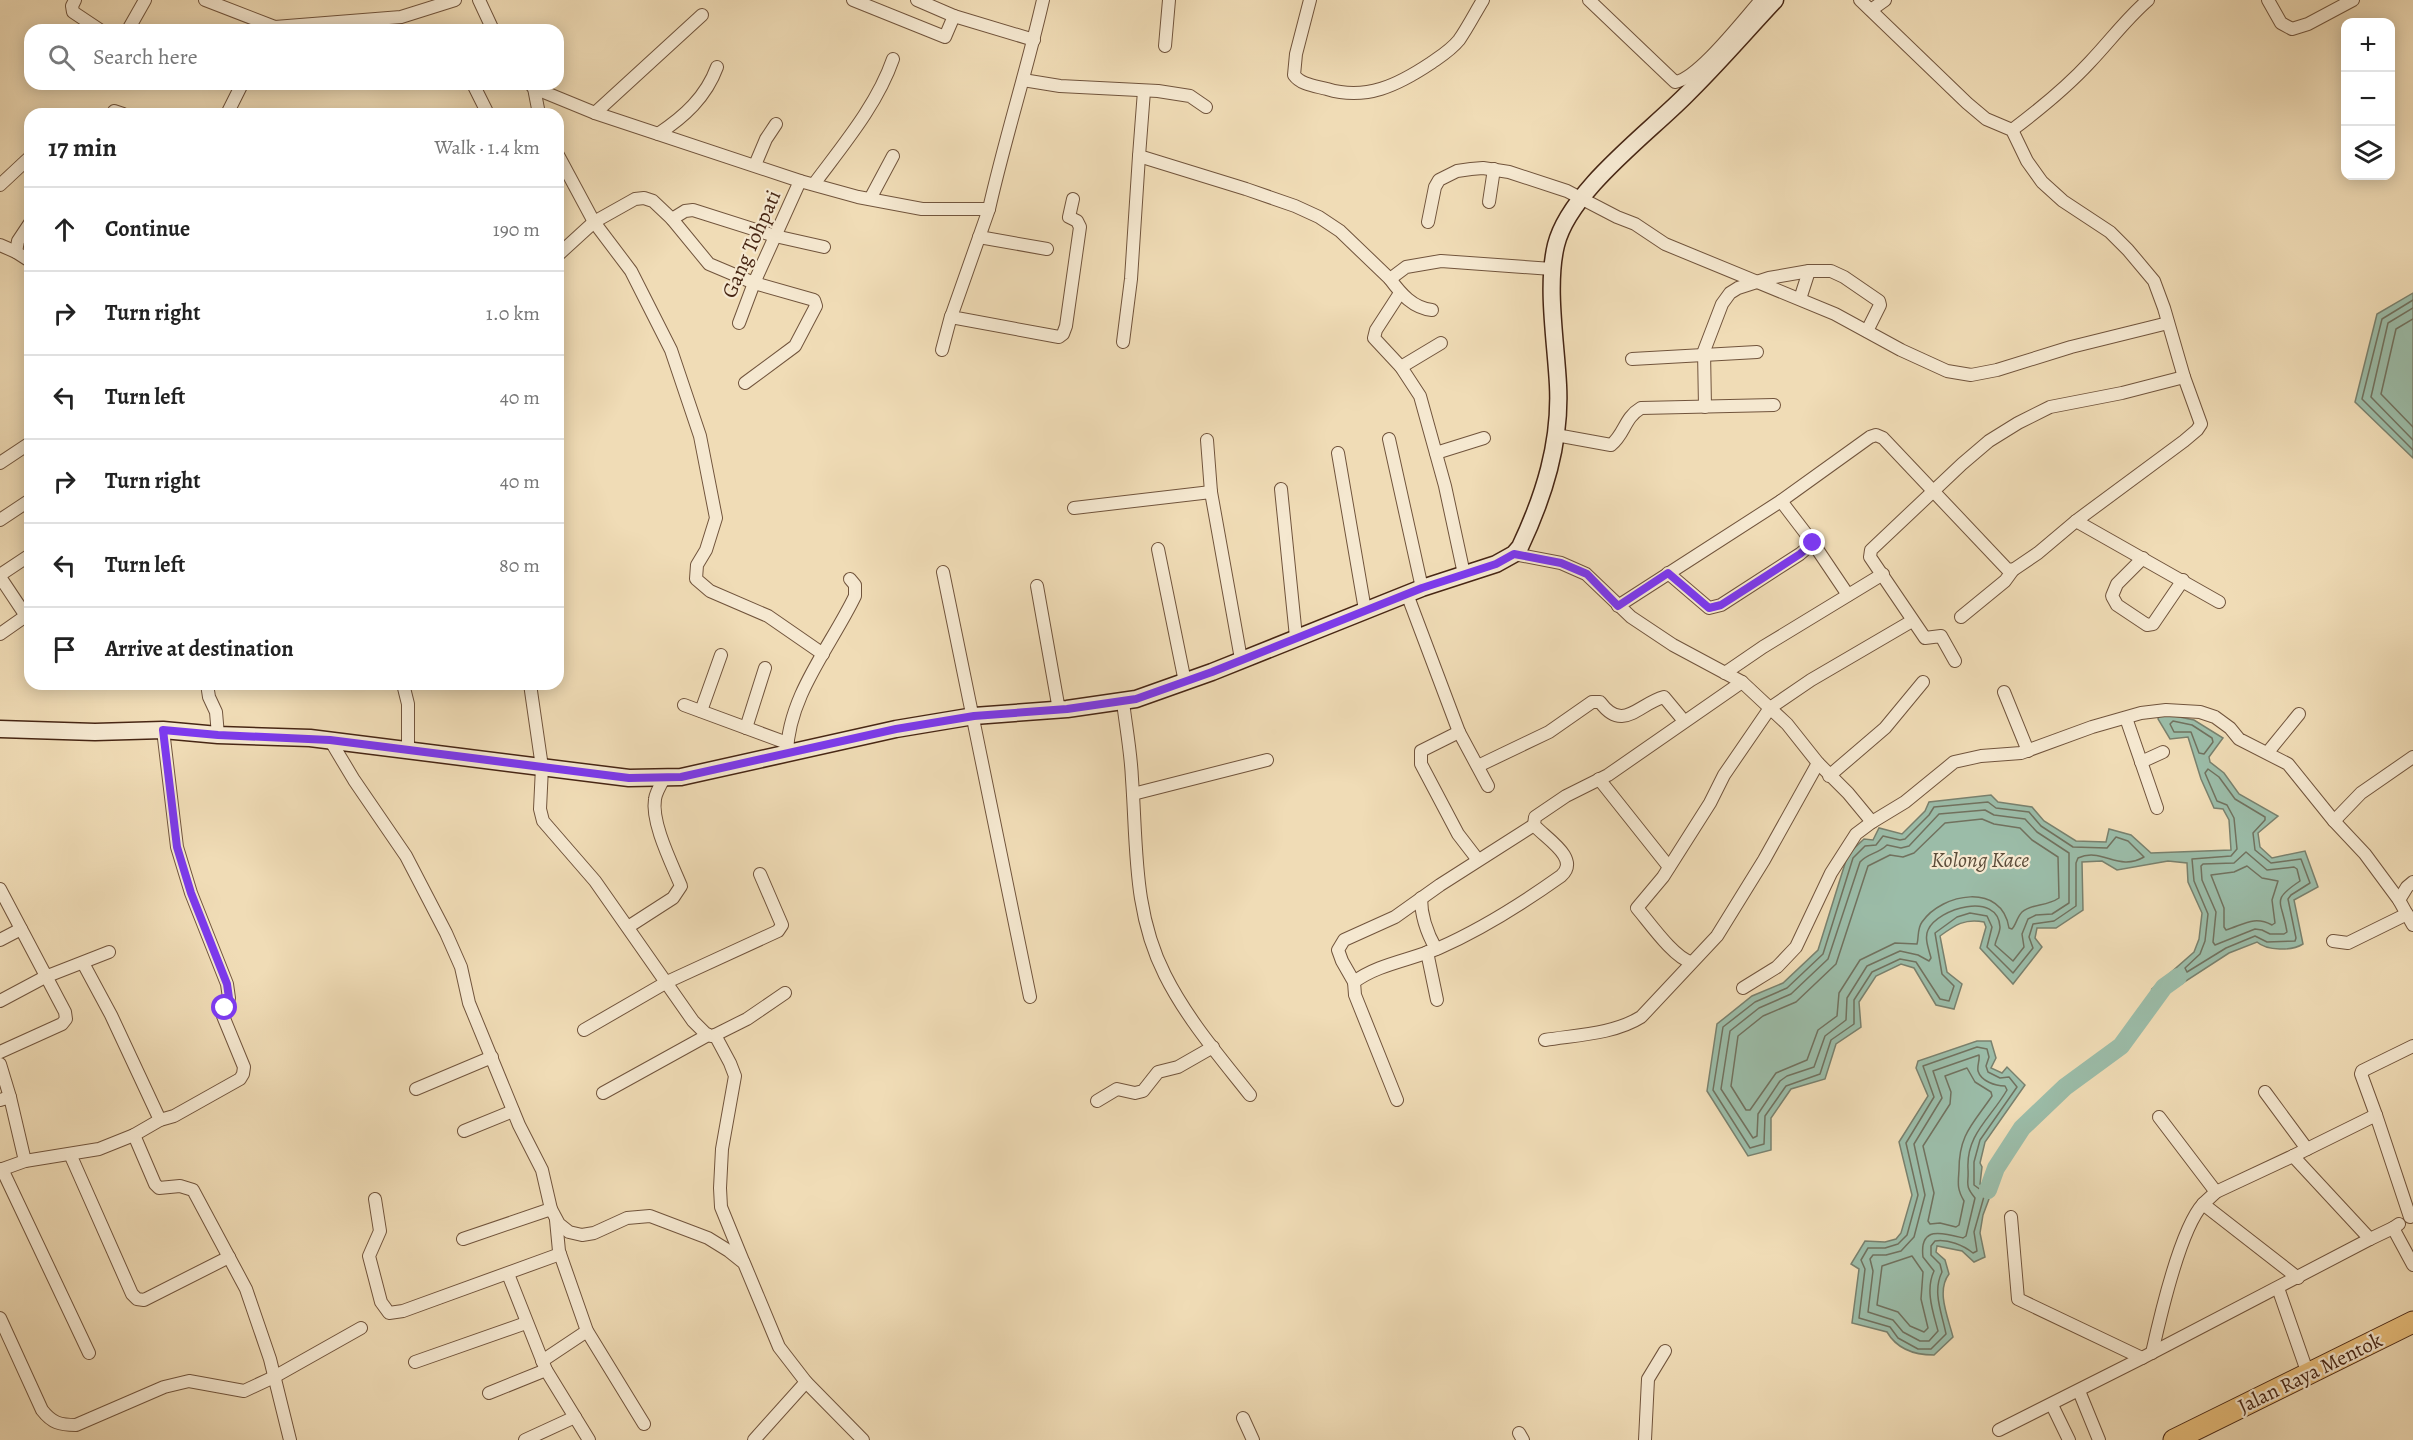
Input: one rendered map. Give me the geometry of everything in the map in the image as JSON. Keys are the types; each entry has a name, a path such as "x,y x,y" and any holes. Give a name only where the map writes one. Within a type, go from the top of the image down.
{"highway":[{"name":"Jalan Raya Mentok","path":"2174,1440 2413,1322"}],"street":[{"path":"75,0 72,6 73,12 91,24"},
{"path":"131,24 145,0"},
{"path":"205,0 264,24"},
{"path":"233,11 243,0"},
{"path":"320,24 401,17 455,0"},
{"path":"479,0 490,24"},
{"path":"853,0 945,37 954,16"},
{"path":"917,0 954,16 1034,40"},
{"path":"942,350 951,316 989,208 1002,152 1034,40 1042,0"},
{"path":"1165,46 1169,0"},
{"path":"1310,0 1296,54 1294,75 1301,81 1353,94 1369,93 1393,86 1448,52 1483,0"},
{"path":"1589,0 1675,82 1684,80 1708,60 1761,0"},
{"path":"0,729 95,732 163,730 330,740 629,778 681,777 787,748 896,729 974,716 1059,710 1123,702 1185,682 1414,591 1496,564 1514,554 1523,539 1547,483 1556,435 1559,389 1552,270 1562,227 1581,198 1641,136 1686,96 1775,0"},
{"path":"1860,0 1967,104 1986,119 2012,130 2027,161 2042,182 2063,201 2110,232 2145,269 2160,295 2184,377 2201,423 2197,430 2013,570 2005,581 1961,617"},
{"path":"1871,10 1885,0"},
{"path":"2012,130 2054,98 2091,61 2127,18 2148,0"},
{"path":"2268,0 2281,23 2292,29 2308,24 2353,0"},
{"path":"596,113 702,15"},
{"path":"814,184 850,135 880,88 893,59"},
{"path":"658,134 684,116 707,88 717,67"},
{"path":"1023,80 1060,86 1158,91 1190,96 1206,107"},
{"path":"230,108 239,90"},
{"path":"475,90 485,108"},
{"path":"533,90 538,108"},
{"path":"541,90 596,113 800,181 870,199 922,209 989,208"},
{"path":"1123,342 1131,279 1144,91"},
{"path":"755,165 766,139 776,124"},
{"path":"870,199 893,156"},
{"path":"1139,156 1246,189 1311,214 1340,231 1390,279 1400,293 1423,309 1432,310"},
{"path":"0,185 24,163"},
{"path":"564,166 594,222 630,271 671,350 700,436 716,518 706,550 697,565 696,579 710,591 768,616 823,654"},
{"path":"1428,222 1435,187 1439,180 1457,171 1483,168 1509,171 1581,198 1647,230 1665,244 1835,314 1947,371 1971,375 1997,370 2071,347 2168,323"},
{"path":"1489,202 1494,170"},
{"name":"Gang Tohpati","path":"739,323 754,283 800,181"},
{"path":"564,250 594,222 635,199 644,198 653,201 672,219 709,264 754,283 814,300 816,306 795,346 745,383"},
{"path":"951,316 1049,337 1059,337 1063,334 1075,271 1080,227 1069,217 1073,200"},
{"path":"672,219 685,211 693,210 775,236 824,248"},
{"path":"16,252 18,241 24,232"},
{"path":"979,237 1047,249"},
{"path":"0,245 24,257"},
{"path":"1390,279 1406,267 1441,261 1552,270"},
{"path":"1705,407 1704,356 1713,323 1722,304 1730,293 1738,288 1769,278 1831,271 1875,298 1880,305 1867,332"},
{"path":"1800,299 1809,272"},
{"path":"1400,293 1376,330 1374,338 1401,367 1420,396 1436,453 1464,574"},
{"path":"1401,367 1441,343"},
{"path":"1632,359 1757,352"},
{"path":"1955,661 1941,636 1925,638 1912,621 1870,557 1871,550 1989,441 2018,423 2050,407 2122,393 2184,377"},
{"path":"1556,435 1611,445 1618,438 1628,417 1641,408 1774,405"},
{"path":"1618,606 1781,501 1876,435 1883,438 2007,569 2013,570"},
{"path":"1436,453 1484,438"},
{"path":"1389,439 1414,591 1459,732 1488,786"},
{"path":"1207,440 1211,492 1241,659"},
{"path":"0,463 24,447"},
{"path":"1338,453 1365,610"},
{"path":"1281,489 1296,637"},
{"path":"1074,508 1211,492"},
{"path":"1781,501 1848,595"},
{"path":"0,520 24,504"},
{"path":"2076,521 2219,602"},
{"path":"1668,573 1702,603 1709,608 1714,607 1800,554 1813,543"},
{"path":"1158,549 1185,682"},
{"path":"1514,554 1561,563 1587,574 1618,606 1673,645 1742,682 1788,724 1829,776 1848,793 1872,822"},
{"path":"2143,558 2117,584 2112,596 2117,604 2147,625 2153,624 2183,580"},
{"path":"24,559 0,576 24,609"},
{"path":"943,572 974,716 1029,997"},
{"path":"1725,673 1763,647 1883,574"},
{"path":"787,748 794,713 855,596 855,585 850,579"},
{"path":"1037,586 1059,710"},
{"path":"0,633 24,618"},
{"path":"1691,962 1683,959 1672,948 1637,908 1669,867 1710,803 1724,775 1770,708 1811,680 1912,621"},
{"path":"701,711 721,655"},
{"path":"746,728 765,668"},
{"path":"1534,825 1538,814 1599,779 1742,682"},
{"path":"1829,776 1886,728 1923,682"},
{"path":"208,690 216,712 218,735"},
{"path":"404,690 409,715 408,750"},
{"path":"531,690 542,767 540,809 543,821 595,880 693,1021 711,1035 730,1063 735,1076 722,1149 721,1207 771,1333 779,1347 806,1382 863,1440"},
{"path":"2004,692 2028,751"},
{"path":"1478,766 1549,732 1592,702 1600,702 1608,713 1618,716 1632,713 1664,697 1684,721"},
{"path":"1123,702 1133,794 1139,893 1144,916 1165,975 1213,1047 1250,1095"},
{"path":"684,705 746,728 787,748"},
{"path":"1743,988 1777,967 1796,947 1831,873 1851,840 1872,822 1905,802 1954,762 1981,756 2028,751 2092,727 2152,711 2194,711 2215,717 2230,728 2239,739 2288,764 2334,821 2365,854 2399,900 2413,925"},
{"path":"2268,752 2299,714"},
{"path":"2126,718 2157,808"},
{"path":"89,1353 1,1169 25,1161 99,1149 134,1135 160,1120 174,1116 240,1079 244,1067 223,1016 229,998 227,984 191,893 177,847 163,730"},
{"path":"1459,732 1421,751 1419,756 1429,781 1458,834 1478,860"},
{"path":"330,740 354,780 406,856 429,896 461,967 469,1003 513,1111 542,1170 554,1214 560,1254 587,1331 644,1424"},
{"path":"2141,762 2163,752"},
{"path":"2334,821 2361,793 2413,757"},
{"path":"1133,794 1267,760"},
{"path":"1545,1040 1629,1024 1641,1017 1717,936 1764,860 1818,763"},
{"path":"628,927 673,898 681,886 664,844 655,810 655,798 664,777"},
{"path":"1599,779 1669,867"},
{"path":"1396,1100 1355,995 1354,982 1341,961 1339,946 1344,940 1395,917 1534,825"},
{"path":"1354,982 1387,965 1431,951 1463,937 1516,906 1567,871 1569,864 1562,853 1534,825"},
{"path":"584,1030 667,982 773,934 781,928 782,925 760,874"},
{"path":"2399,900 2413,882"},
{"path":"0,889 65,1012 66,1019 63,1024 0,1052"},
{"path":"1421,898 1437,1000"},
{"path":"2333,941 2348,943 2407,914"},
{"path":"0,940 21,929"},
{"path":"0,1001 45,977 109,952"},
{"path":"83,963 111,1015 160,1120"},
{"path":"603,1093 711,1035 747,1019 785,993"},
{"path":"2000,1430 2298,1278 2411,1217 2361,1074 2362,1071 2413,1046"},
{"path":"1097,1101 1117,1089 1135,1093 1143,1091 1158,1072 1179,1067 1213,1047"},
{"path":"416,1089 492,1058"},
{"path":"0,1064 5,1098 25,1161"},
{"path":"2265,1092 2307,1149"},
{"path":"464,1131 513,1111"},
{"path":"2147,1356 2181,1247 2193,1218 2203,1204 2216,1192 2376,1115"},
{"path":"2159,1117 2216,1192"},
{"path":"134,1135 155,1184 159,1188 187,1186 193,1190 246,1289 274,1377 290,1440"},
{"path":"70,1154 132,1294 137,1299 144,1300 229,1257"},
{"path":"2293,1156 2370,1239"},
{"path":"375,1199 380,1231 369,1256 381,1302 389,1312 403,1311 560,1254"},
{"path":"2203,1204 2298,1278"},
{"path":"554,1214 564,1229 582,1235 594,1233 627,1218 650,1216 708,1238 744,1263"},
{"path":"463,1239 554,1214"},
{"path":"2011,1217 2018,1299 2147,1356"},
{"path":"2393,1228 2413,1265"},
{"path":"508,1274 544,1365 589,1440"},
{"path":"2278,1288 2308,1374"},
{"path":"0,1318 42,1410 50,1421 62,1425 76,1425 164,1387 189,1381 244,1390 274,1377 361,1328"},
{"path":"415,1362 526,1323"},
{"path":"489,1393 544,1365 587,1331"},
{"path":"1645,1440 1648,1379 1665,1350"},
{"path":"754,1440 806,1382"},
{"path":"2079,1391 2099,1440"},
{"path":"2052,1405 2069,1440"},
{"path":"525,1440 575,1417"},
{"path":"1243,1418 1253,1440"}],"water":[{"path":"2413,293 2413,458 2355,402 2377,314"},
{"name":"Kolong Kace","path":"2160,713 2194,720 2223,738 2209,757 2210,762 2224,773 2239,794 2278,816 2258,833 2260,847 2272,858 2305,851 2318,887 2294,900 2303,944 2280,949 2267,947 2257,942 2229,953 2166,994 2152,989 2194,952 2199,939 2202,913 2188,882 2187,863 2168,861 2117,870 2102,861 2082,862 2083,910 2056,928 2037,928 2035,938 2042,947 2013,984 1980,948 1986,927 1984,922 1977,921 1961,923 1940,936 1947,972 1962,984 1954,1009 1936,1005 1914,968 1901,964 1876,976 1859,1002 1861,1027 1836,1044 1825,1079 1791,1089 1771,1118 1771,1150 1748,1156 1707,1091 1717,1024 1752,996 1783,983 1818,950 1848,854 1864,839 1873,840 1879,828 1902,834 1925,811 1929,802 1991,795 1998,802 2032,807 2044,821 2076,841 2106,842 2109,829 2131,835 2151,853 2231,850 2229,820 2223,809 2214,808 2201,779 2188,737 2170,739 2158,719"},
{"path":"1977,1041 1991,1041 1996,1058 1991,1068 2002,1073 2007,1067 2025,1085 1985,1142 1980,1163 1982,1167 1980,1184 1985,1184 1989,1168 2001,1167 1983,1215 1980,1233 1985,1257 1974,1262 1962,1251 1937,1246 1936,1252 1945,1260 1949,1274 1943,1288 1943,1296 1953,1337 1934,1355 1920,1354 1901,1347 1887,1332 1852,1323 1859,1269 1851,1264 1865,1241 1885,1242 1896,1239 1901,1233 1912,1195 1899,1142 1928,1096 1916,1068 1918,1061"}],"waterway":[{"path":"1988,1190 1996,1168 2022,1128 2065,1087 2121,1046 2164,987 2178,977"}],"route":[{"path":"225,1008 229,998 227,984 191,893 177,847 163,730 330,740 629,778 681,777 896,729 974,716 1067,709 1136,699 1212,672 1422,588 1496,564 1514,554 1561,563 1587,574 1618,606 1668,573 1709,608 1721,605 1809,548 1813,543"}]}
